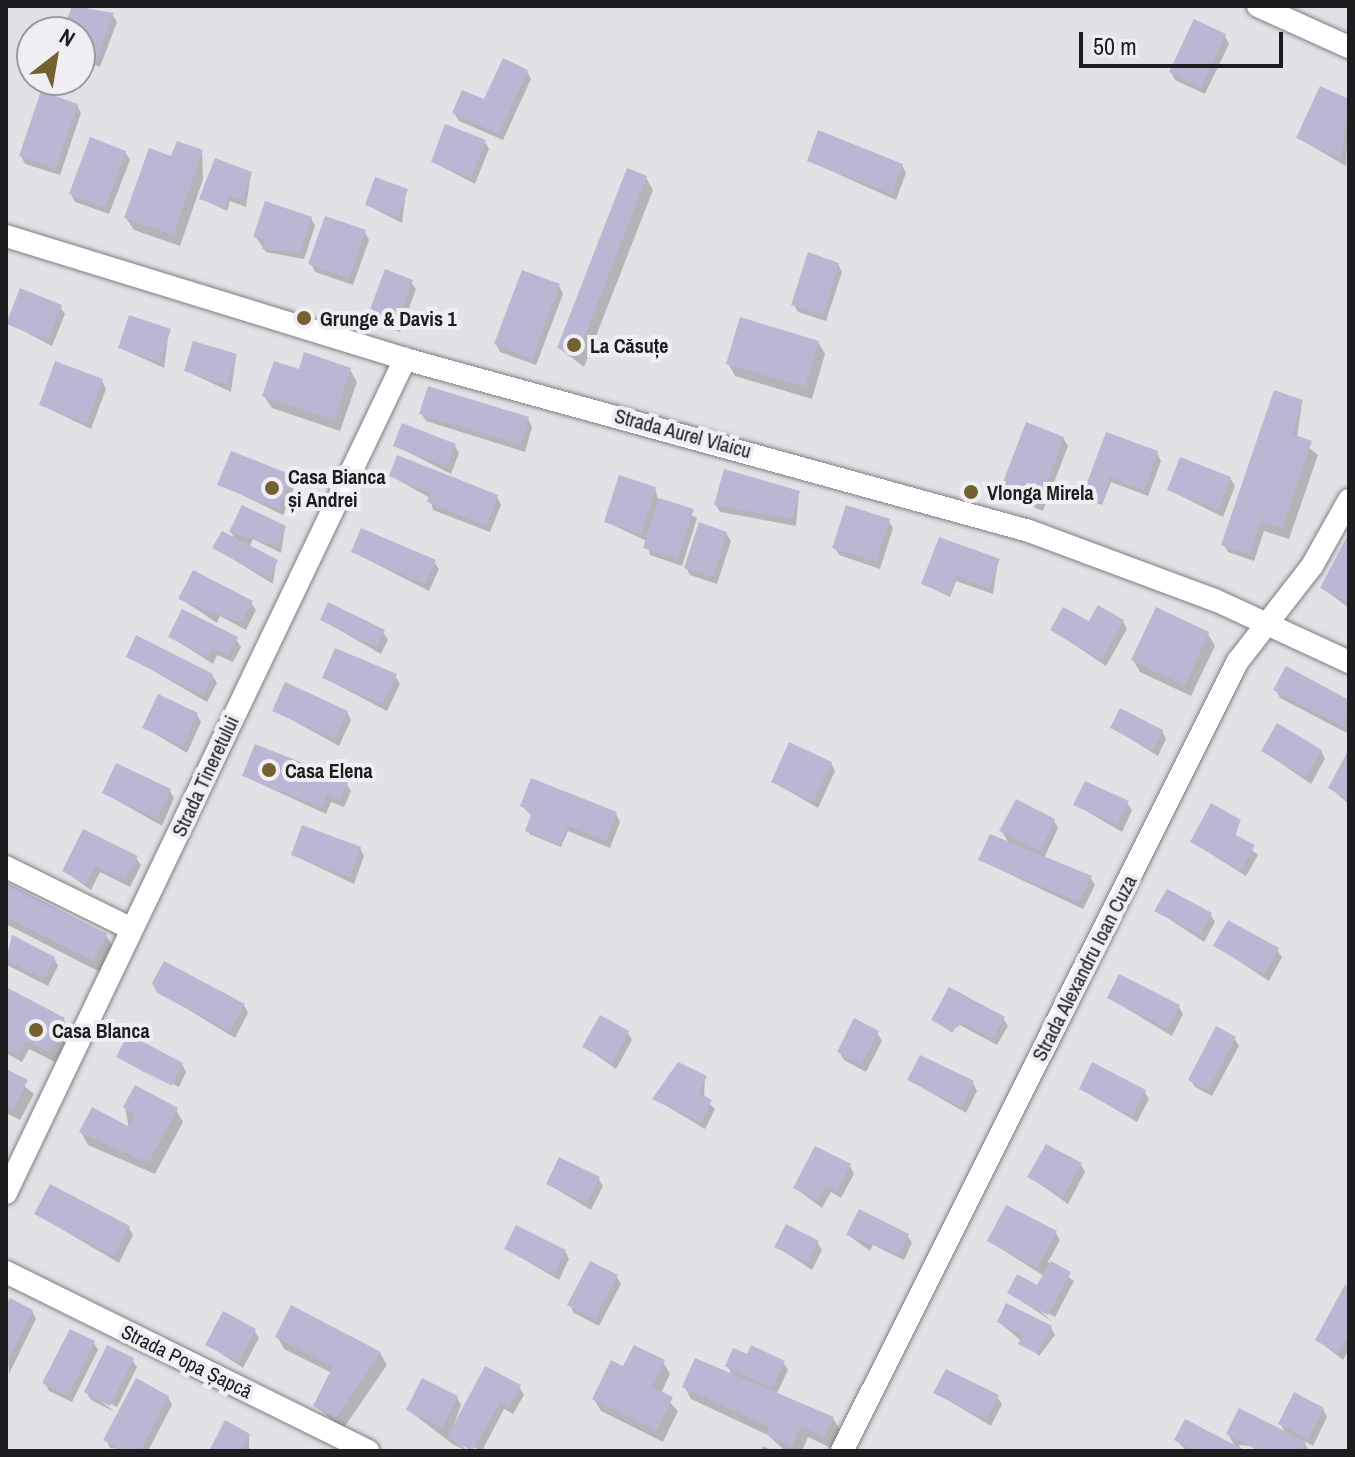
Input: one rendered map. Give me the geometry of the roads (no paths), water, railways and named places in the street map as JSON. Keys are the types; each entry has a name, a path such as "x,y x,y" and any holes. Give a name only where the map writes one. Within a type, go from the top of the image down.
{"street":[{"path":"1258,6 1349,47"},
{"name":"Strada Aurel Vlaicu","path":"6,236 405,359 954,508 1265,621 1349,662"},
{"name":"Strada Tineretului","path":"6,1193 405,359"},
{"name":"Strada Alexandru Ioan Cuza","path":"842,1451 1238,661 1265,621 1312,566 1349,500"},
{"path":"6,867 132,929"},
{"name":"Strada Popa Șapcă","path":"6,1272 368,1451"}],"place":[{"name":"Grunge & Davis 1","path":"304,318"},
{"name":"La Căsuțe","path":"574,345"},
{"name":"Casa Bianca și Andrei","path":"272,488"},
{"name":"Vlonga Mirela","path":"971,492"},
{"name":"Casa Elena","path":"269,770"},
{"name":"Casa Blanca","path":"36,1030"}]}
